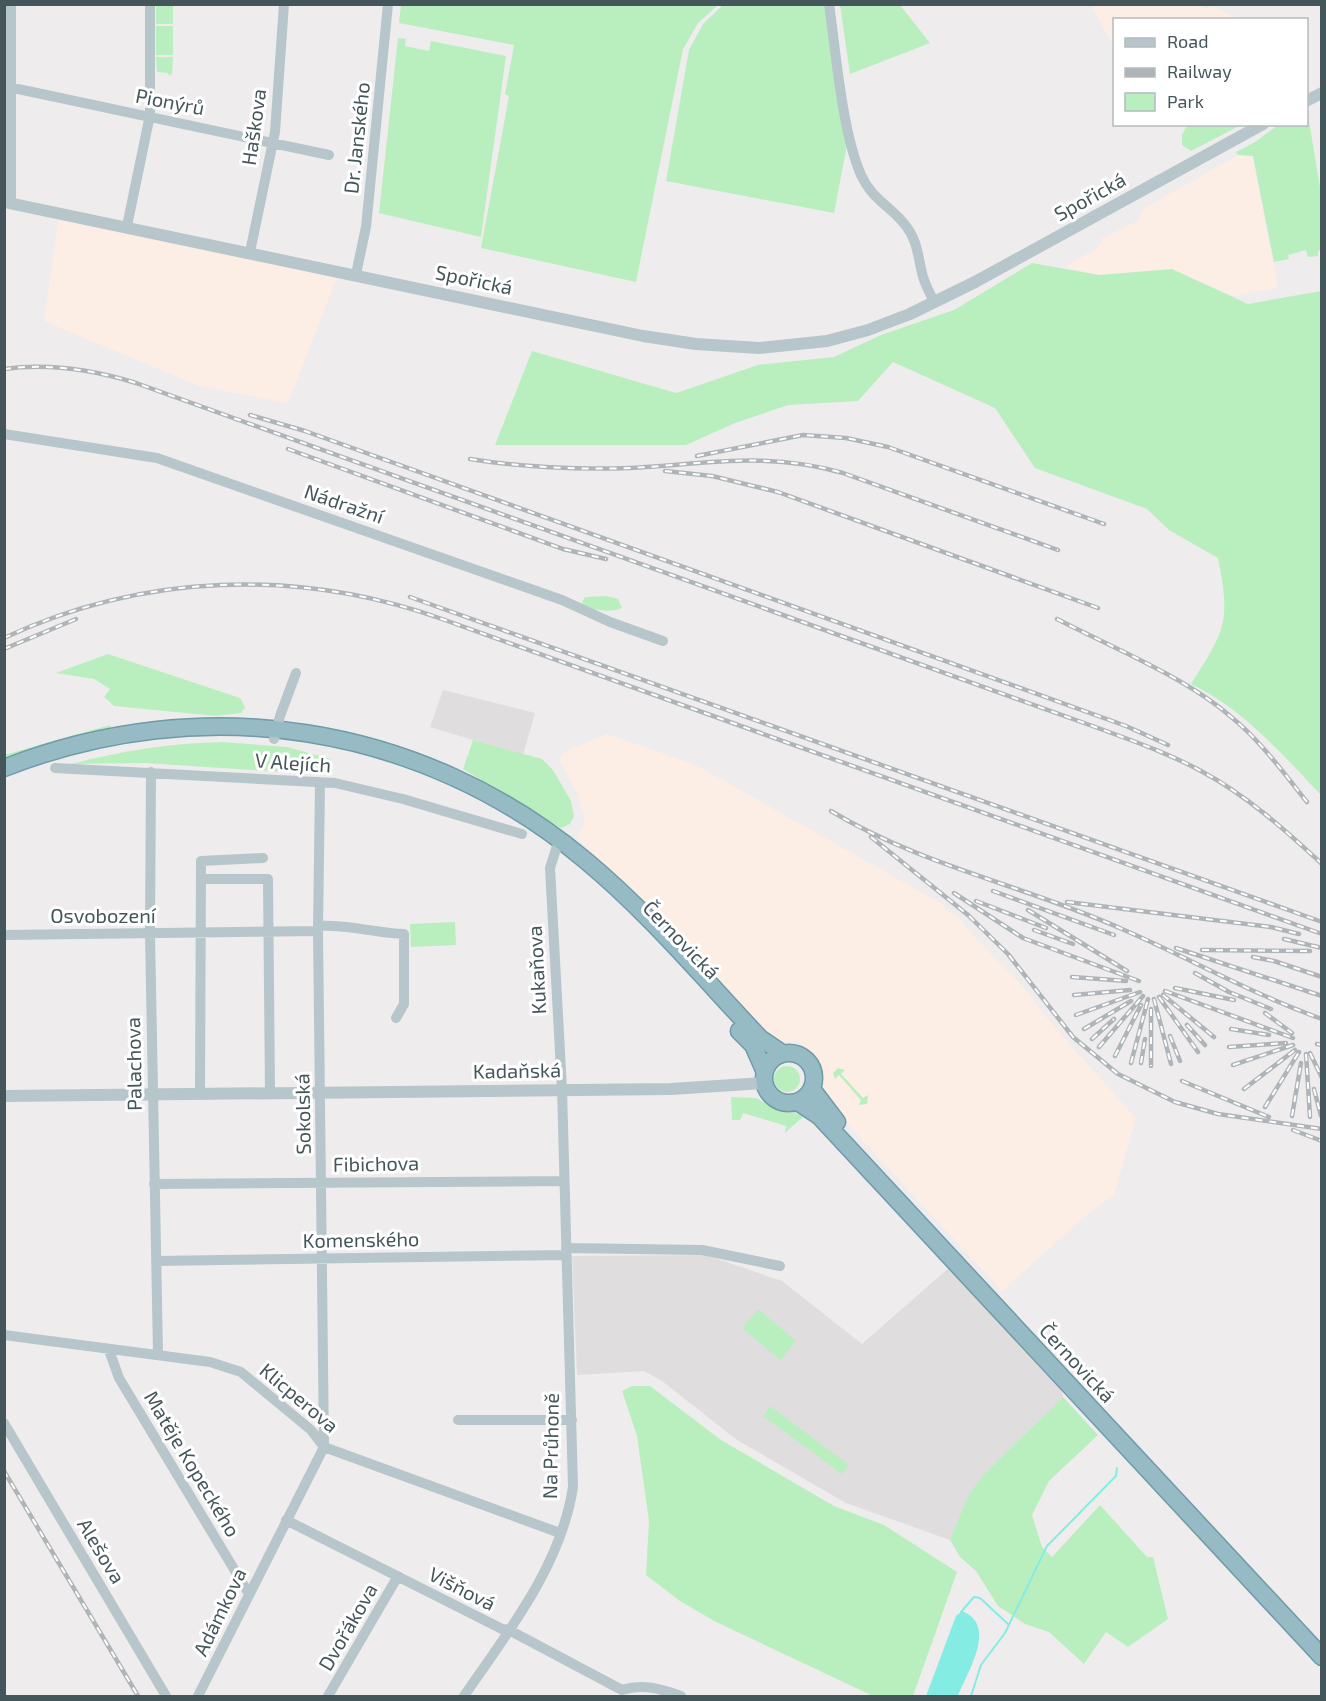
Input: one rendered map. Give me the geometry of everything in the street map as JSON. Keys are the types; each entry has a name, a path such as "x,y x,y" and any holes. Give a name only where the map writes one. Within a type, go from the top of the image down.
{"highway":[{"path":"4,768 76,744 144,730 202,726 365,745 429,766 510,806 559,845"},
{"path":"4,779 34,766 80,753 146,740 203,735 275,734"},
{"name":"Černovická","path":"559,845 638,908 760,1038 782,1053 799,1054 808,1062 814,1075 812,1089 837,1122 1322,1644"},
{"name":"Černovická","path":"559,845 753,1045 764,1077 776,1100 783,1103 798,1101 819,1116 1322,1657"},
{"path":"764,1077 774,1057 782,1053"},
{"path":"798,1101 812,1089"}],"street":[{"path":"8,202 11,4"},
{"path":"128,226 150,115 150,4"},
{"name":"Haškova","path":"250,252 273,142 284,4"},
{"name":"Dr. Janského","path":"356,274 366,227 388,4"},
{"path":"829,4 848,129 858,166 879,202 905,225 912,236 920,255 922,274 934,302"},
{"name":"Pionýrů","path":"8,86 329,155"},
{"path":"1308,100 1322,93"},
{"name":"Spořická","path":"8,202 643,336 742,348 794,346 843,337 891,322 934,302 1259,126"},
{"name":"Nádražní","path":"4,434 157,458 562,600 610,622 663,641"},
{"path":"275,734 296,673"},
{"name":"V Alejích","path":"55,768 320,782 403,799 522,834"},
{"name":"Palachova","path":"151,772 150,934 158,1354"},
{"name":"Sokolská","path":"320,782 318,929 324,1447"},
{"name":"Kukaňova","path":"559,845 550,868 561,1089"},
{"path":"200,1093 201,861 263,858"},
{"path":"201,879 268,879 270,1093"},
{"name":"Osvobození","path":"4,935 269,933 318,929 339,924 375,933 404,934 404,1004 396,1018"},
{"name":"Kadaňská","path":"4,1096 682,1088 764,1077"},
{"name":"Na Průhoně","path":"464,1696 533,1592 560,1533 573,1487 561,1089"},
{"name":"Fibichova","path":"154,1184 563,1180"},
{"path":"566,1251 702,1250 780,1266"},
{"name":"Komenského","path":"156,1261 321,1259 566,1251"},
{"name":"Klicperova","path":"4,1335 210,1362 241,1372 311,1430 324,1447 560,1533"},
{"name":"Matěje Kopeckého","path":"109,1350 119,1378 249,1594"},
{"path":"458,1420 572,1420"},
{"name":"Alešova","path":"4,1423 166,1696"},
{"name":"Adámkova","path":"198,1696 324,1447"},
{"name":"Višňová","path":"286,1520 502,1629 509,1630 620,1693"},
{"name":"Dvořákova","path":"328,1696 398,1576"},
{"path":"620,1693 636,1686 657,1688 681,1696"}],"shaded area":[{"path":"1198,4 1206,9 1212,6 1237,18 1113,18 1113,45 1091,5"},
{"path":"1238,155 1252,156 1278,288 1234,296 1172,270 1099,275 1065,267 1094,250 1102,242 1101,239 1138,221 1143,209"},
{"path":"60,210 338,265 337,277 288,403 199,386 44,321"},
{"path":"443,690 535,713 523,755 430,727"},
{"path":"607,734 696,765 942,904 946,910 964,922 965,927 1027,991 1054,1027 1136,1118 1114,1195 1085,1216 1002,1291 831,1106 821,1082 819,1064 799,1042 780,1042 767,1032 695,954 577,838 585,820 577,793 559,760 564,752"},
{"path":"706,1255 782,1281 862,1344 951,1266 1060,1385 1063,1397 986,1472 950,1540 846,1503 737,1440 662,1381 644,1371 577,1375 572,1256"}],"green space":[{"path":"156,5 173,5 173,24 156,24"},
{"path":"401,5 718,5 698,23 683,49 636,282 481,248 509,96 505,94 514,45 399,23"},
{"path":"723,5 825,5 847,145 834,213 666,181 689,50 703,24"},
{"path":"840,5 900,5 930,43 850,74"},
{"path":"156,26 173,26 173,55 156,55"},
{"path":"398,38 406,39 405,46 429,51 431,41 506,56 481,237 379,213"},
{"path":"156,57 173,57 172,74 169,76 168,73 157,72"},
{"path":"1308,115 1321,193 1321,250 1318,251 1318,256 1308,257 1306,250 1288,255 1289,259 1274,262 1253,156 1238,155 1236,152 1255,142 1277,126 1308,126"},
{"path":"1186,126 1239,126 1191,151 1182,145 1182,135"},
{"path":"1032,263 1099,275 1172,269 1248,304 1321,291 1321,795 1245,719 1210,694 1191,684 1218,638 1222,625 1224,598 1218,558 1169,530 1147,509 1035,468 995,408 893,362 858,401 788,405 735,423 686,445 495,445 532,351 676,393 758,365 834,357 881,335 954,310"},
{"path":"607,596 618,599 622,608 598,610 584,607 582,602 585,597"},
{"path":"108,654 240,698 245,707 241,713 216,716 114,706 104,697 110,689 94,679 56,673"},
{"path":"110,725 112,729 68,740 5,762 4,755"},
{"path":"473,740 542,759 553,770 571,801 574,816 570,824 561,828 463,769"},
{"path":"223,742 287,747 331,759 329,775 146,763 71,764 146,748"},
{"path":"455,922 456,945 411,947 410,924"},
{"path":"787,1066 796,1070 800,1079 796,1088 787,1092 778,1088 774,1079 778,1070"},
{"path":"838,1068 845,1070 841,1074 863,1098 868,1095 867,1104 859,1105 861,1100 839,1075 835,1079 833,1073"},
{"path":"731,1097 756,1098 779,1111 805,1115 785,1133 786,1126 743,1113 740,1120 732,1120"},
{"path":"758,1309 796,1341 780,1360 742,1328"},
{"path":"632,1386 650,1386 721,1440 834,1506 884,1525 957,1572 913,1696 873,1696 716,1622 680,1601 646,1575 649,1521 637,1436 622,1391"},
{"path":"1063,1397 1098,1435 1049,1481 1032,1515 1042,1547 1052,1557 1100,1505 1147,1557 1153,1557 1168,1619 1128,1647 1106,1632 1084,1664 1049,1632 1025,1624 998,1606 976,1571 960,1557 950,1540 969,1494 986,1472"},
{"path":"770,1406 849,1465 842,1474 763,1416"}],"water":[{"path":"962,1611 973,1618 978,1627 979,1637 973,1662 958,1696 926,1696 956,1616"}],"waterway":[{"path":"971,1696 981,1665 1005,1633 1047,1546 1116,1476 1117,1468"},
{"path":"961,1612 974,1597 980,1598 1009,1625"}],"railway":[{"path":"4,369 54,367 104,374 136,383 1137,743 1218,780 1279,826 1322,864"},
{"path":"250,415 305,431 1126,726 1168,745"},
{"path":"697,456 803,435 846,438 888,447 1104,524"},
{"path":"288,449 563,549 606,559"},
{"path":"470,459 529,466 611,469 736,461 788,462 815,466 843,473 1058,550"},
{"path":"665,471 712,476 778,492 1098,608"},
{"path":"4,638 57,616 111,600 166,590 221,585 277,585 332,591 388,603 442,619 1322,934"},
{"path":"410,597 1322,922"},
{"path":"4,649 76,619"},
{"path":"1057,619 1147,663 1212,702 1251,735 1307,802"},
{"path":"831,811 901,847 1086,914 1322,1019"},
{"path":"871,837 968,915 1008,954 1073,1037 1118,1074 1175,1102 1218,1114 1322,1129"},
{"path":"993,891 1114,935"},
{"path":"954,893 1023,938 1139,981"},
{"path":"976,901 1046,928"},
{"path":"1067,902 1271,927 1299,934"},
{"path":"1028,910 1127,971"},
{"path":"1034,930 1073,944"},
{"path":"1284,939 1322,948"},
{"path":"1176,948 1322,996"},
{"path":"1202,950 1310,951"},
{"path":"1253,957 1274,961 1322,977"},
{"path":"1195,973 1229,992 1271,1009"},
{"path":"1072,977 1126,981"},
{"path":"1175,988 1234,1000"},
{"path":"1074,995 1130,990"},
{"path":"1165,991 1293,1038"},
{"path":"1076,1015 1140,992"},
{"path":"1163,995 1214,1037"},
{"path":"1099,1047 1143,996"},
{"path":"1159,997 1198,1052"},
{"path":"1131,1063 1148,999"},
{"path":"1154,999 1171,1064"},
{"path":"1084,1029 1131,1001"},
{"path":"1115,1056 1141,1005"},
{"path":"1151,1009 1151,1066"},
{"path":"1265,1013 1292,1033"},
{"path":"1092,1039 1114,1019"},
{"path":"1187,1025 1205,1045"},
{"path":"1231,1029 1269,1035"},
{"path":"1170,1036 1180,1061"},
{"path":"1141,1063 1145,1039"},
{"path":"1229,1047 1286,1043"},
{"path":"1317,1044 1322,1045"},
{"path":"1233,1065 1293,1045"},
{"path":"1244,1089 1295,1050"},
{"path":"1265,1107 1299,1052"},
{"path":"1310,1053 1322,1078"},
{"path":"1306,1054 1310,1117"},
{"path":"1292,1116 1301,1063"},
{"path":"1182,1081 1269,1117"},
{"path":"1314,1089 1321,1116"},
{"path":"1293,1130 1322,1141"},
{"path":"4,1471 138,1696"}]}
